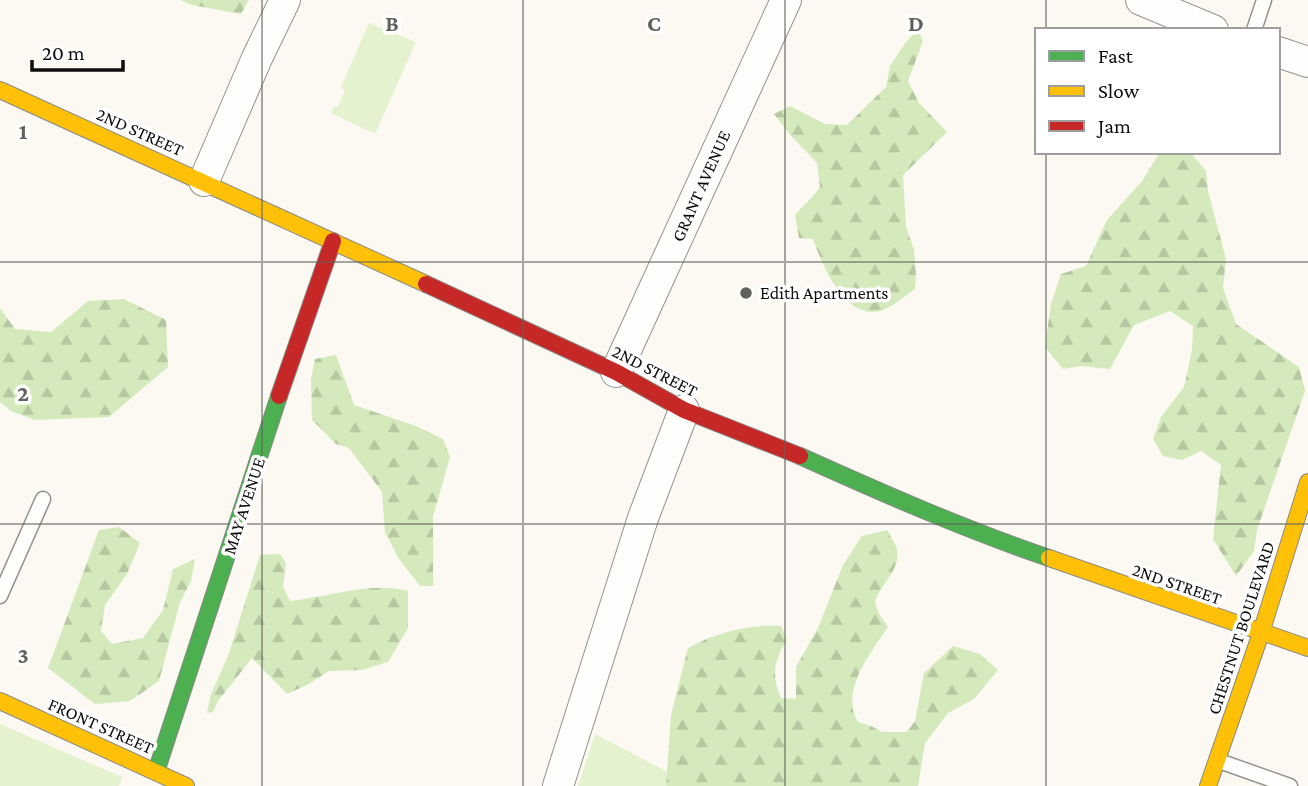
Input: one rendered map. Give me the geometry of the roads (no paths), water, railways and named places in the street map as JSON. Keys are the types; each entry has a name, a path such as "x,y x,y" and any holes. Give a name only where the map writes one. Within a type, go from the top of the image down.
{"main road":[{"name":"2ND STREET","path":"0,90 204,181 616,372 684,410 779,446 995,540 1308,648"},
{"name":"MAY AVENUE","path":"156,772 285,378 333,241"},
{"name":"CHESTNUT BOULEVARD","path":"1208,786 1261,633 1308,482"},
{"name":"FRONT STREET","path":"0,701 186,786"}],"street":[{"path":"204,181 285,0"},
{"name":"GRANT AVENUE","path":"616,372 786,0"},
{"path":"1141,0 1208,28"},
{"path":"1280,53 1308,62"},
{"path":"558,786 643,518 684,410"}],"lane":[{"path":"1255,28 1264,0"},
{"path":"0,596 43,499"},
{"path":"1217,761 1290,786"}],"place":[{"name":"Edith Apartments","path":"746,293"}]}
